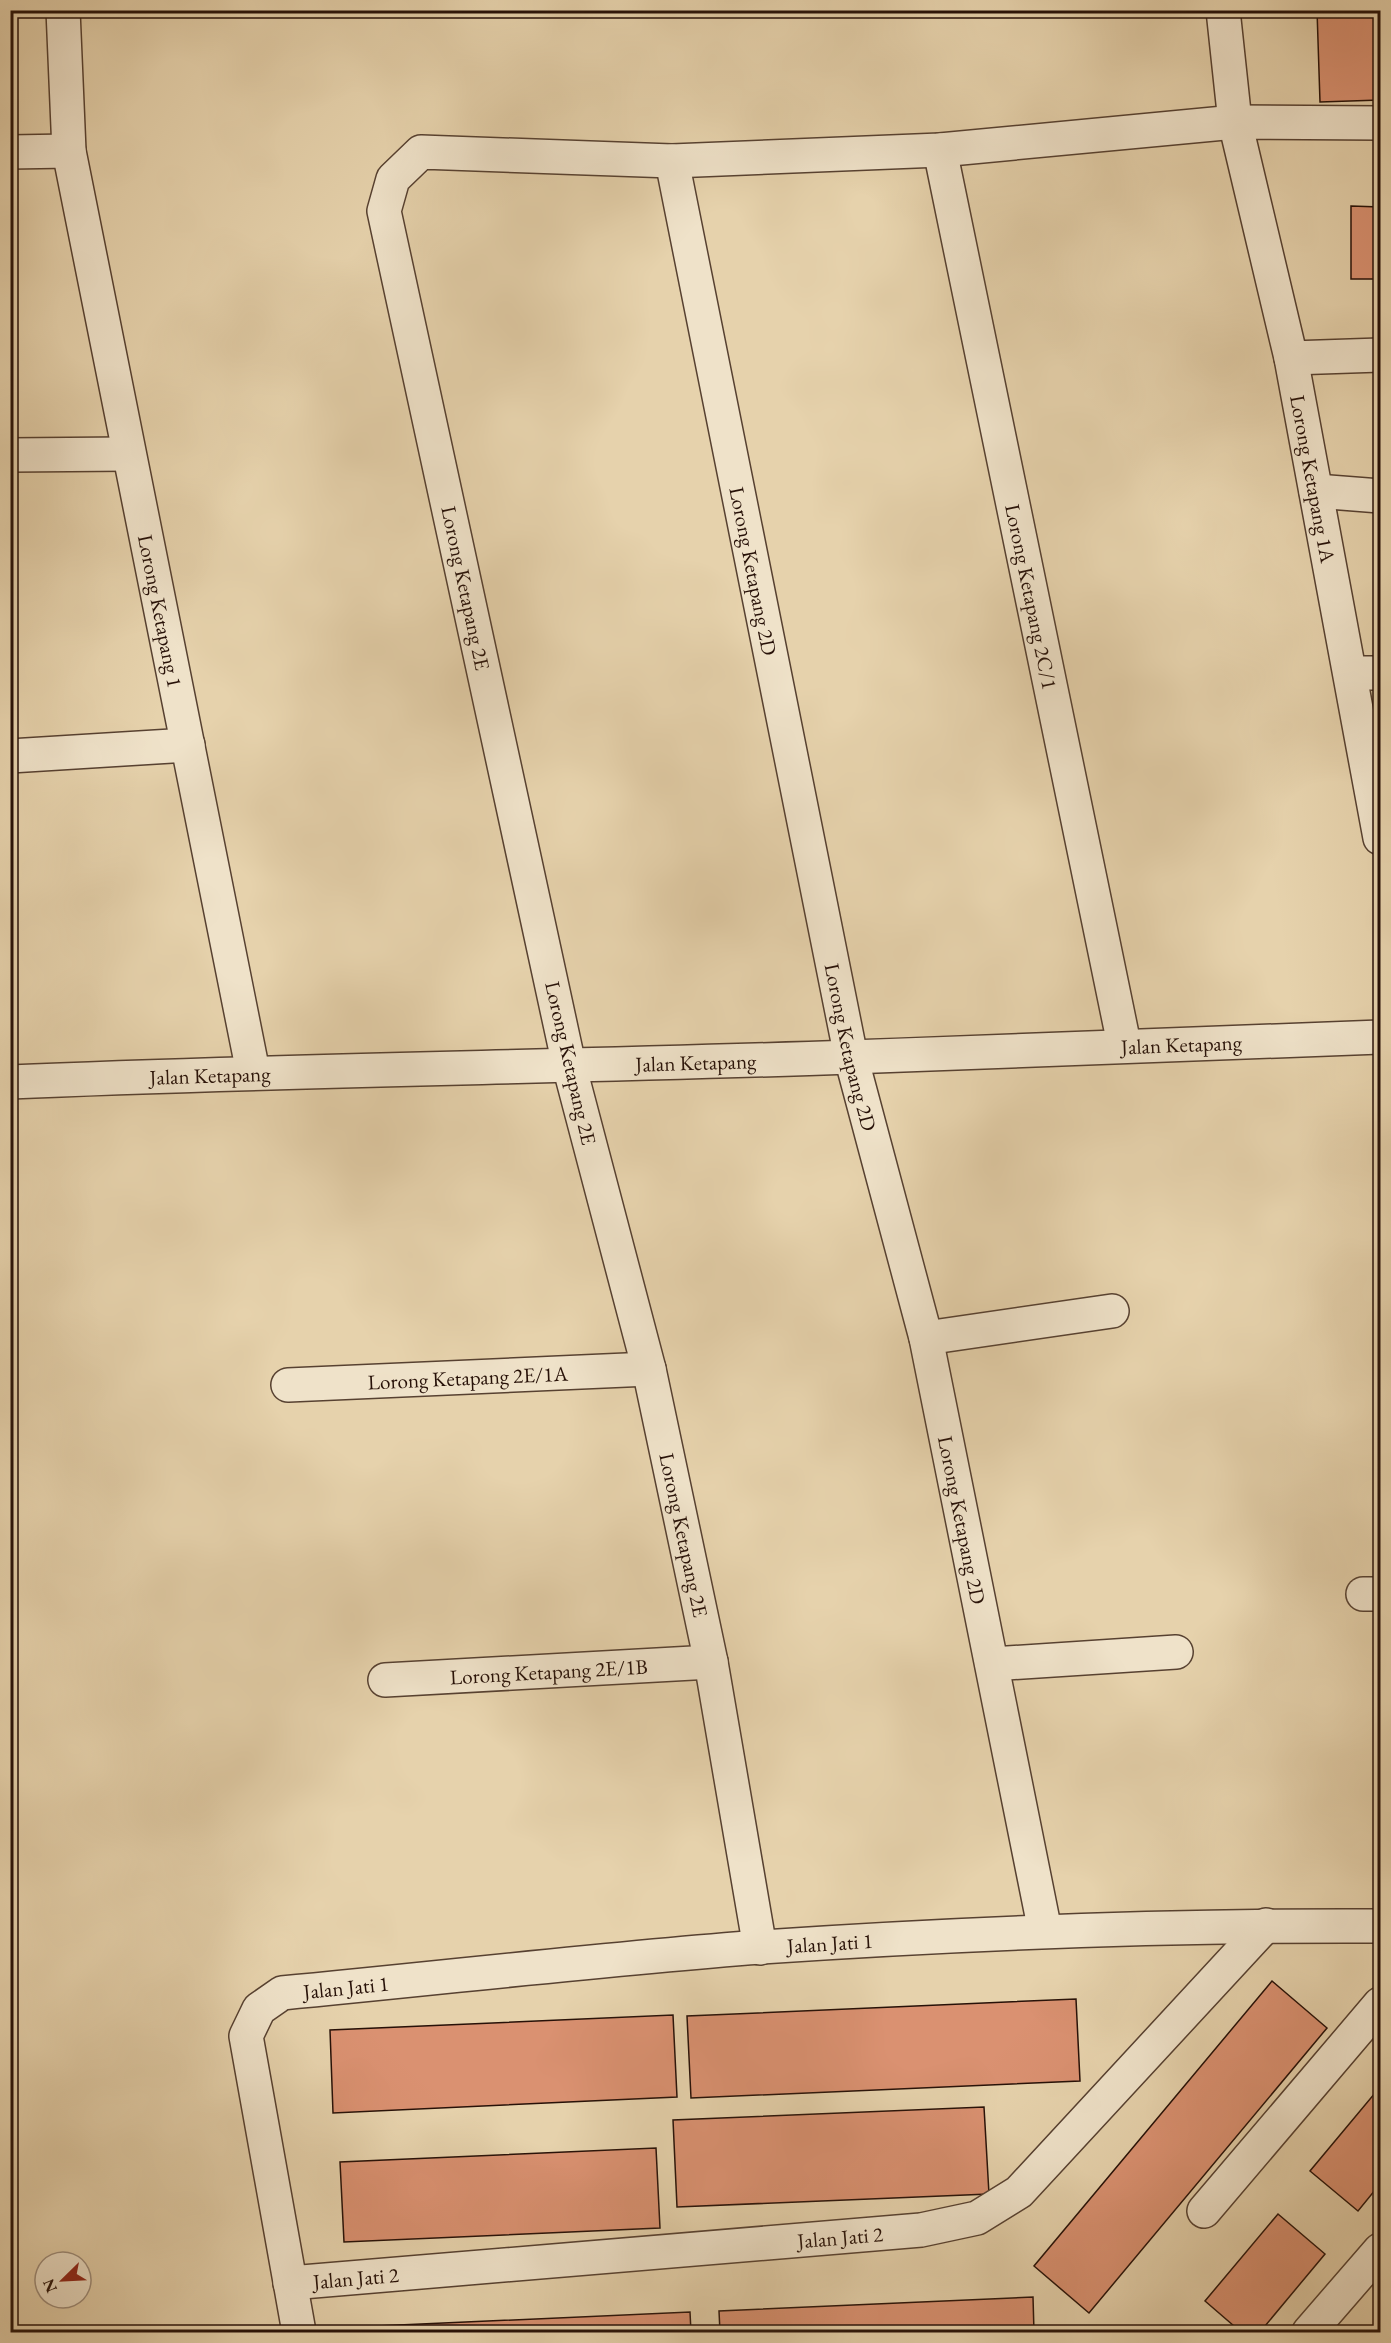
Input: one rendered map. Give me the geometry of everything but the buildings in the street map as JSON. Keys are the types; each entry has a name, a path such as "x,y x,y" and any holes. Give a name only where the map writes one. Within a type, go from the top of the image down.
{"street":[{"name":"Lorong Ketapang 1","path":"63,10 69,151 253,1072"},
{"name":"Lorong Ketapang 1A","path":"1223,10 1235,122 1291,358 1316,491 1366,673 1380,838"},
{"path":"672,161 940,150 1235,122 1380,123"},
{"name":"Lorong Ketapang 2C/1","path":"940,150 1124,1044"},
{"path":"10,152 69,151"},
{"name":"Lorong Ketapang 2E","path":"672,161 421,152 393,179 384,210 569,1065 649,1369 711,1662 760,1948"},
{"name":"Lorong Ketapang 2D","path":"672,161 851,1057 926,1338 1045,1931"},
{"path":"1291,358 1380,355"},
{"path":"10,455 128,454"},
{"path":"1316,491 1380,496"},
{"path":"10,756 188,745"},
{"name":"Jalan Ketapang","path":"10,1082 253,1072 851,1057 1124,1044 1380,1037"},
{"path":"926,1338 1112,1311"},
{"name":"Lorong Ketapang 2E/1A","path":"288,1385 649,1369"},
{"path":"992,1664 1176,1652"},
{"name":"Lorong Ketapang 2E/1B","path":"385,1680 711,1662"},
{"name":"Jalan Jati 1","path":"290,2283 246,2036 259,2009 282,1993 760,1948 1045,1931 1266,1925 1380,1926"},
{"name":"Jalan Jati 2","path":"290,2283 921,2230 977,2218 1019,2192 1266,1925"},
{"path":"1204,2211 1380,2004"},
{"path":"1309,2332 1375,2267"},
{"path":"290,2283 299,2332"}]}
